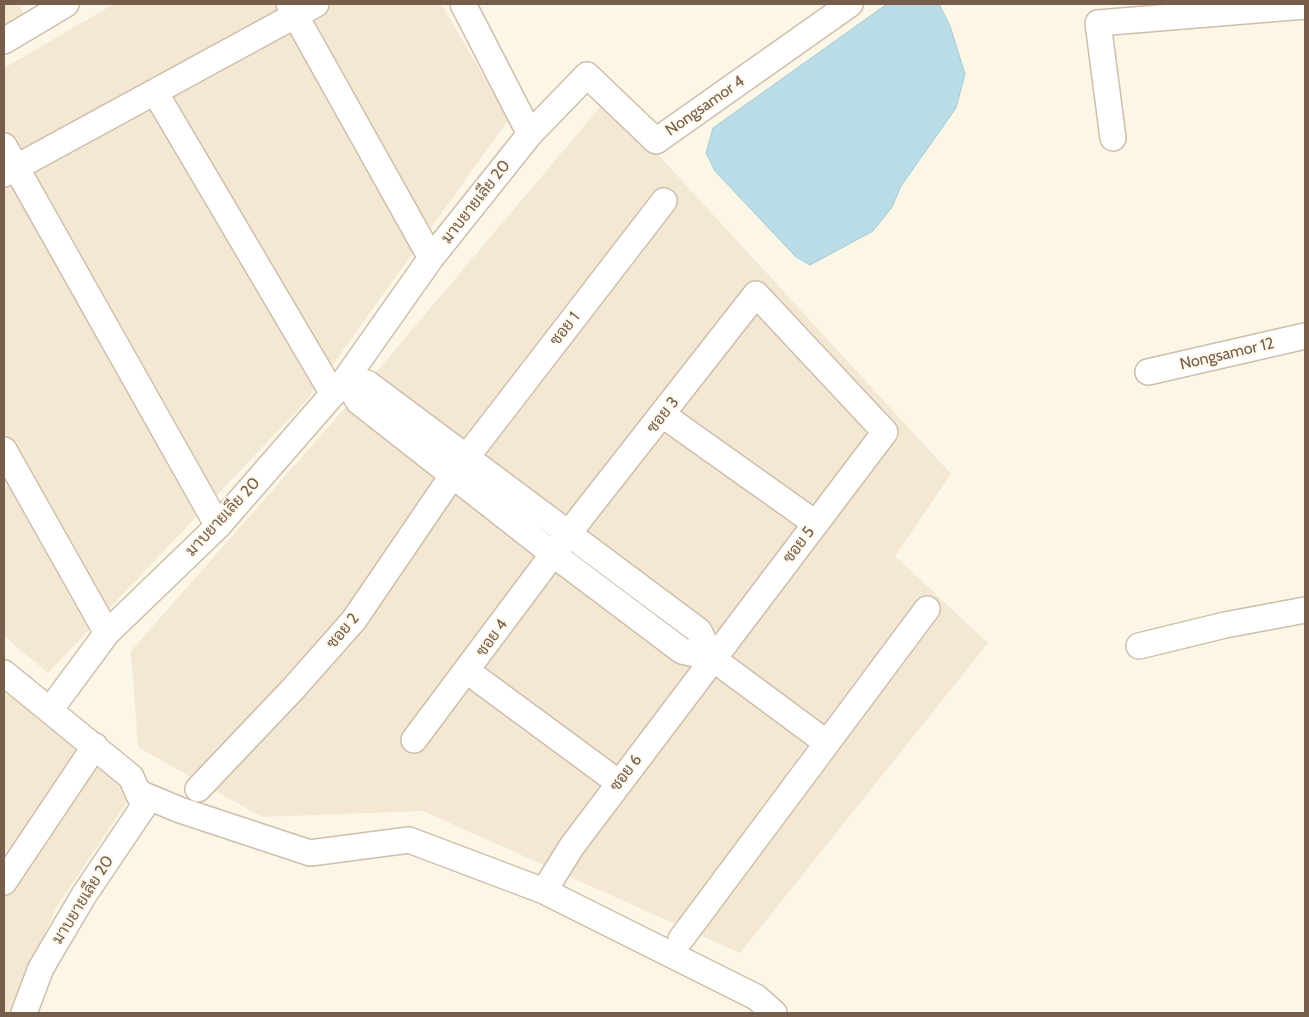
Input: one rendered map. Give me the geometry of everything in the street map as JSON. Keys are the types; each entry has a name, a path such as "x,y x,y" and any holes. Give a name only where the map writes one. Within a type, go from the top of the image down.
{"street":[{"path":"4,42 66,4"},
{"path":"463,4 530,134"},
{"name":"Nongsamor 4","path":"530,134 587,75 656,141 850,4"},
{"path":"1113,138 1098,23 1305,6"},
{"path":"10,171 155,92 300,8 431,258"},
{"path":"155,92 339,387 682,652 712,658 827,743"},
{"name":"มาบยายเลีย 20","path":"50,710 107,633 218,526 339,387 431,258 530,134"},
{"path":"4,146 10,171 218,526"},
{"name":"ซอย 1","path":"467,456 664,201"},
{"name":"ซอย 3","path":"568,534 756,294 885,432"},
{"name":"Nongsamor 12","path":"1148,372 1305,336"},
{"path":"339,387 367,383 467,456 699,632 712,658"},
{"path":"663,415 815,524"},
{"name":"ซอย 5","path":"712,658 885,432"},
{"path":"4,450 107,633"},
{"name":"ซอย 2","path":"198,789 293,690 354,620 467,456"},
{"name":"ซอย 4","path":"414,740 568,534"},
{"path":"681,939 927,609"},
{"path":"1140,646 1225,625 1305,610"},
{"name":"ซอย 6","path":"544,891 572,846 712,658"},
{"path":"467,671 620,783"},
{"path":"4,673 131,777 139,793 180,810 310,853 409,840 544,891 756,997 774,1013"},
{"path":"4,882 95,746"},
{"name":"มาบยายเลีย 20","path":"24,1013 46,959 84,895 144,806 139,793"}],"shaded area":[{"path":"4,4 18,4 24,15 4,29"},
{"path":"114,4 441,4 509,119 308,399 48,673 4,636 4,68"},
{"path":"607,99 951,474 895,556 988,643 740,953 423,811 262,817 138,747 131,651 367,383"},
{"path":"4,684 133,793 56,908 11,1013 4,1013"}],"water":[{"path":"887,4 939,4 950,26 965,74 956,108 901,186 892,207 873,231 810,265 796,257 715,171 706,153 713,128"}]}
